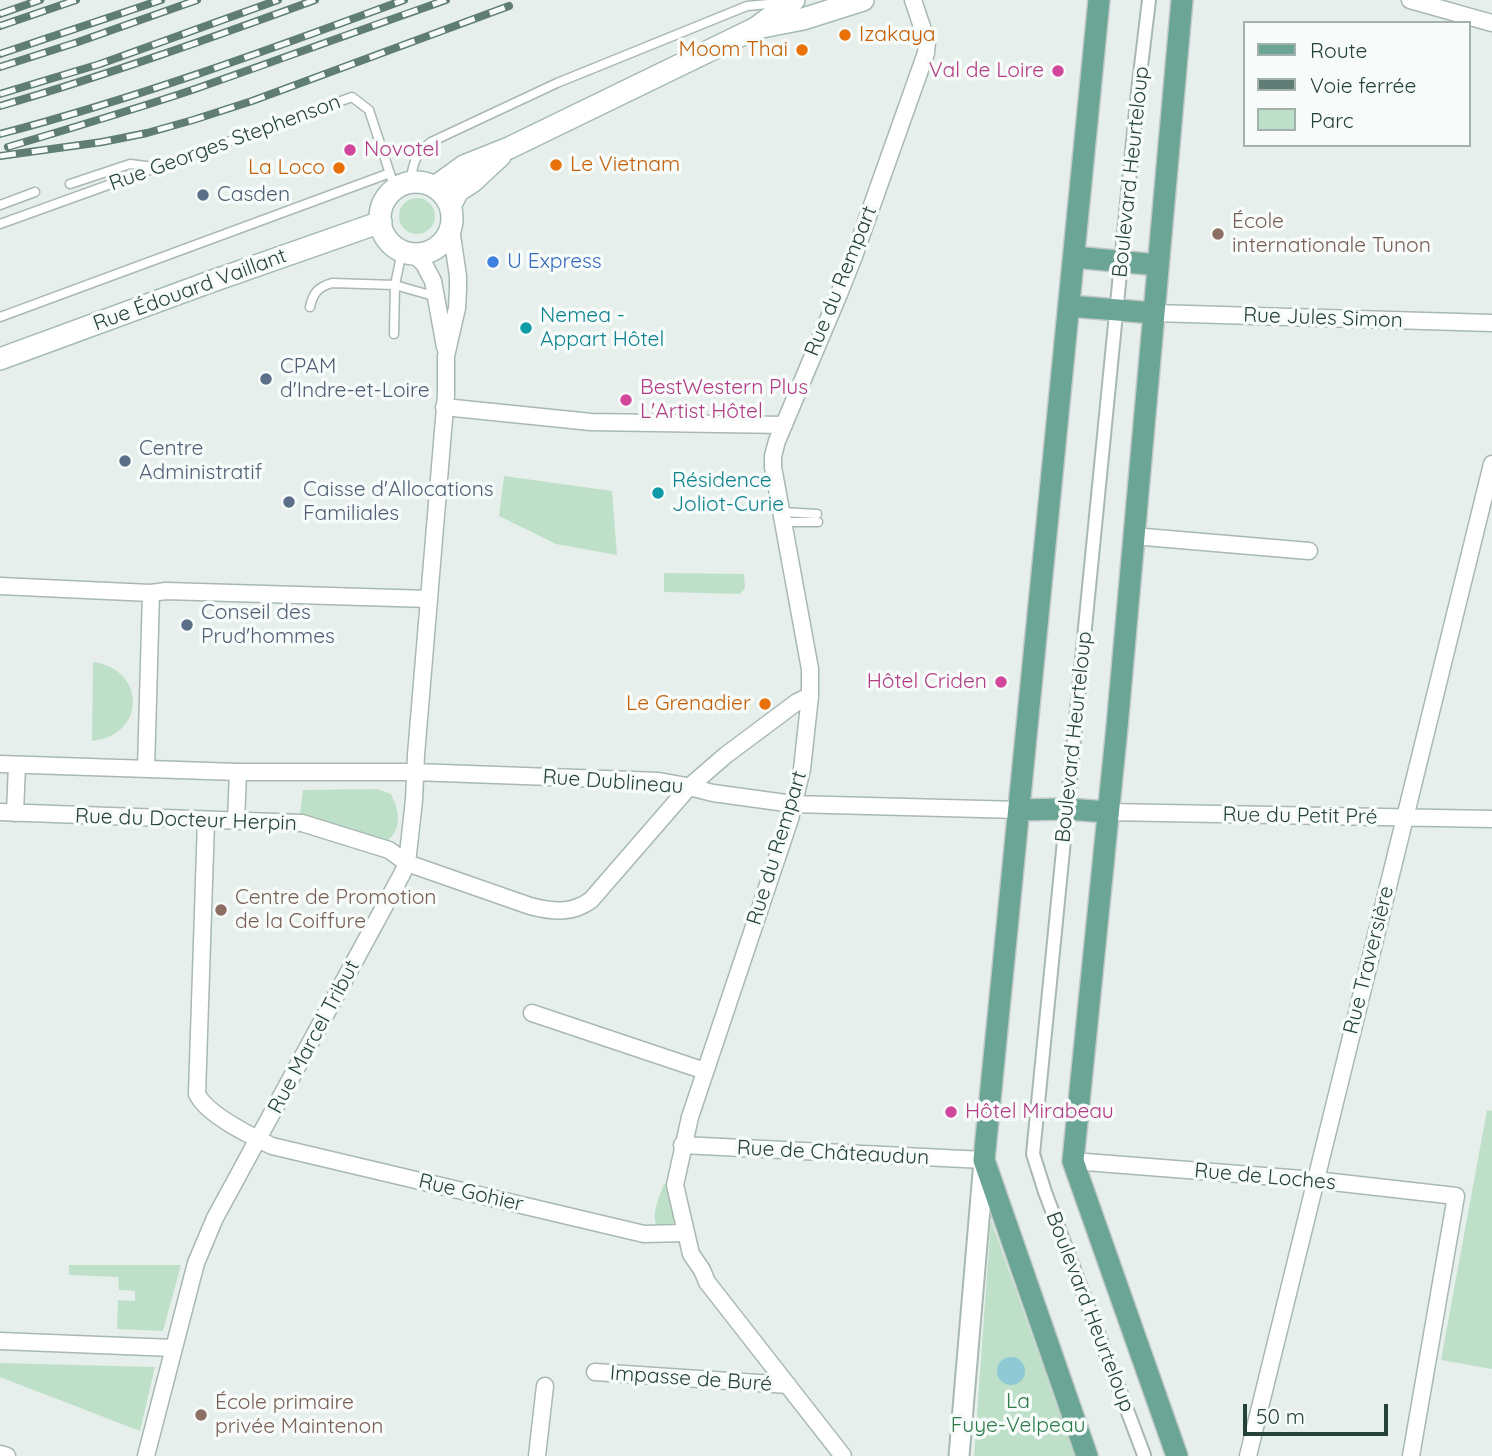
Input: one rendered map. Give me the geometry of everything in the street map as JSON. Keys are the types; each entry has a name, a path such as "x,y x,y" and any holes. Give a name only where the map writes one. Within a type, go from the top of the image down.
{"main road":[{"path":"757,28 803,19 863,0"},
{"path":"1087,1456 984,1160 1099,0"},
{"name":"Boulevard Heurteloup","path":"1177,1456 1073,1161 1108,812 1182,0"},
{"path":"435,187 464,166 509,148 757,28 791,1"},
{"path":"450,206 458,191 472,182 509,148"},
{"path":"398,182 419,182 435,187 442,192 450,206 451,229 446,239 427,252 408,252 392,244 384,234 382,210 386,198 398,182"},
{"name":"Rue Édouard Vaillant","path":"0,359 381,222"},
{"path":"1074,257 1158,265"},
{"path":"1069,306 1154,313"},
{"path":"1019,810 1108,812"}],"street":[{"name":"Rue du Rempart","path":"843,1456 707,1282 691,1254 675,1185 682,1145 786,832 802,769 810,696 810,660 773,467 777,441 854,256 926,53 927,43 914,0"},
{"name":"Boulevard Heurteloup","path":"1144,1455 1033,1154 1149,0"},
{"path":"1410,0 1492,23"},
{"name":"Rue Marcel Tribut","path":"146,1456 196,1263 206,1237 407,863 446,356 457,309 458,276 451,229"},
{"name":"Rue Marcel Tribut","path":"408,252 431,275 446,356"},
{"name":"Rue Jules Simon","path":"1154,313 1492,323"},
{"path":"444,407 591,422 784,425"},
{"name":"Rue Traversière","path":"1248,1456 1492,464"},
{"path":"1133,536 1309,551"},
{"path":"0,586 151,593 166,591 429,599"},
{"path":"146,769 151,593"},
{"name":"Rue du Docteur Herpin","path":"8,813 302,823 388,850 407,863 530,906 553,911 573,910 591,900 690,787 726,755 799,701 810,696"},
{"path":"0,764 238,772 415,772"},
{"path":"8,813 17,765"},
{"path":"236,821 238,772"},
{"name":"Rue Dublineau","path":"415,772 659,781 713,793 793,804 1019,810"},
{"name":"Rue du Petit Pré","path":"1108,812 1492,819"},
{"name":"Rue Gohier","path":"206,821 197,1094 201,1103 244,1133 272,1146 644,1234 685,1233"},
{"path":"532,1013 705,1071"},
{"name":"Rue de Châteaudun","path":"682,1145 984,1160"},
{"path":"959,1456 984,1160"},
{"name":"Rue de Loches","path":"1073,1161 1315,1180 1456,1196 1411,1456"},
{"path":"0,1341 173,1348"},
{"name":"Impasse de Buré","path":"595,1372 788,1385"},
{"path":"537,1456 545,1385"},
{"path":"0,1454 7,1456"}],"lane":[{"path":"0,317 398,182 420,151 431,142 557,83 746,3 791,1"},
{"name":"Rue Georges Stephenson","path":"0,224 352,97 369,110 398,182"},
{"path":"70,184 130,164 157,168"},
{"path":"0,205 36,192"},
{"path":"394,334 395,285 408,252"},
{"path":"310,307 315,292 332,283 395,285 437,297"},
{"path":"783,517 818,518"}],"green space":[{"path":"417,198 430,203 435,216 430,229 417,234 404,229 399,216 404,203"},
{"path":"504,476 612,491 617,555 556,544 499,516"},
{"path":"664,573 744,574 745,588 740,594 664,592"},
{"path":"93,662 111,667 123,677 131,689 133,702 130,716 123,728 110,736 92,741"},
{"path":"377,789 391,794 398,814 397,827 384,843 300,814 303,790"},
{"path":"1487,1110 1492,1111 1492,1369 1441,1360"},
{"path":"664,1184 670,1187 676,1220 673,1226 658,1229 655,1212"},
{"name":"La Fuye-Velpeau","path":"991,1220 1075,1456 974,1456"},
{"path":"69,1265 181,1265 163,1331 117,1329 118,1300 135,1301 135,1291 119,1290 118,1277 69,1275"},
{"path":"0,1363 155,1367 140,1431 0,1377"}],"water":[{"path":"1011,1357 1021,1361 1025,1371 1021,1381 1011,1385 1001,1381 997,1371 1001,1361"}],"railway":[{"path":"0,14 40,0"},
{"path":"0,26 76,0"},
{"path":"0,54 161,0"},
{"path":"0,67 197,0"},
{"path":"0,94 100,64 278,0"},
{"path":"0,106 159,56 315,0"},
{"path":"0,134 153,89 404,0"},
{"path":"8,147 195,89 446,0"},
{"path":"0,156 102,142 193,120 252,101 509,6"}],"place":[{"name":"Izakaya","path":"845,35"},
{"name":"Moom Thai","path":"802,50"},
{"name":"Val de Loire","path":"1058,71"},
{"name":"Novotel","path":"350,150"},
{"name":"Le Vietnam","path":"556,165"},
{"name":"La Loco","path":"339,168"},
{"name":"Casden","path":"203,195"},
{"name":"École internationale Tunon","path":"1218,234"},
{"name":"U Express","path":"493,262"},
{"name":"Nemea - Appart Hôtel","path":"526,328"},
{"name":"CPAM d'Indre-et-Loire","path":"266,379"},
{"name":"BestWestern Plus L'Artist Hôtel","path":"626,400"},
{"name":"Centre Administratif","path":"125,461"},
{"name":"Résidence Joliot-Curie","path":"658,493"},
{"name":"Caisse d'Allocations Familiales","path":"289,502"},
{"name":"Conseil des Prud'hommes","path":"187,625"},
{"name":"Hôtel Criden","path":"1001,682"},
{"name":"Le Grenadier","path":"765,704"},
{"name":"Centre de Promotion de la Coiffure","path":"221,910"},
{"name":"Hôtel Mirabeau","path":"951,1112"},
{"name":"École primaire privée Maintenon","path":"201,1415"}]}
